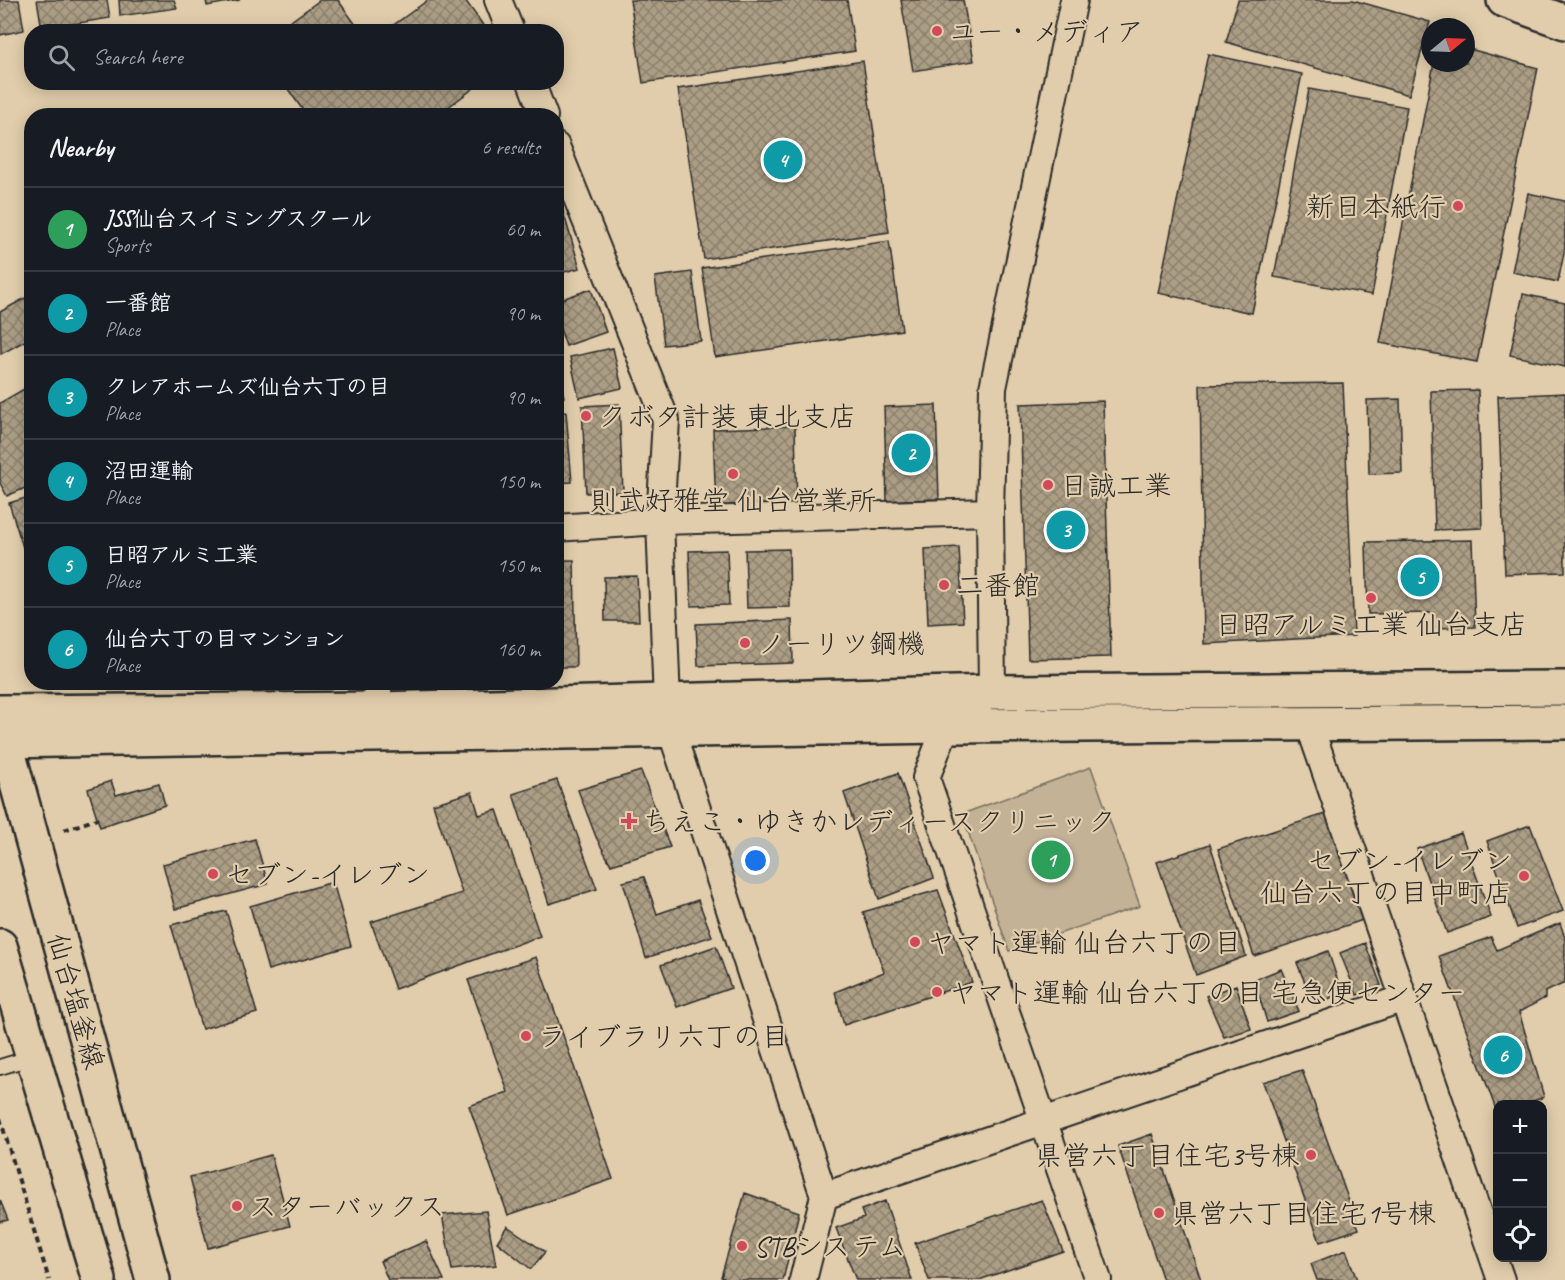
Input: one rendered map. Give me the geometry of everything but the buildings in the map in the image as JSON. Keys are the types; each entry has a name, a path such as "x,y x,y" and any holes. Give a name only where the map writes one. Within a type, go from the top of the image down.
{"street":[{"path":"498,0 508,24"},
{"path":"992,692 990,512 993,388 1074,0"},
{"path":"1504,0 1565,22"},
{"path":"534,90 541,108"},
{"path":"564,166 666,420 660,521 669,716 824,1196 803,1280"},
{"path":"564,527 660,521 990,512"},
{"path":"1,729 669,716 992,692 1565,688"},
{"path":"992,692 946,726 926,778 1098,1280"},
{"path":"1,729 378,696 669,716 946,726 1565,722"},
{"path":"1309,724 1501,1280"},
{"name":"仙台塩釜線","path":"1,729 153,1280"},
{"name":"仙台塩釜線","path":"0,946 99,1280"},
{"path":"824,1196 1404,998"}],"lane":[{"path":"0,1067 33,1057"}],"path":[{"path":"60,831 98,819"},
{"path":"0,1118 49,1280"}],"shaded area":[{"path":"1091,767 1140,906 1009,951 962,814"}],"place":[{"name":"ユー・メディア","path":"937,31"},
{"name":"沼田運輸","path":"783,160"},
{"name":"新日本紙行","path":"1458,206"},
{"name":"クボタ計装 東北支店","path":"586,416"},
{"name":"一番館","path":"911,453"},
{"name":"則武好雅堂 仙台営業所","path":"733,474"},
{"name":"日誠工業","path":"1048,485"},
{"name":"クレアホームズ仙台六丁の目","path":"1066,530"},
{"name":"日昭アルミ工業","path":"1420,577"},
{"name":"二番館","path":"944,585"},
{"name":"日昭アルミ工業 仙台支店","path":"1371,598"},
{"name":"ノーリツ鋼機","path":"745,643"},
{"name":"ちえこ・ゆきかレディースクリニック","path":"629,821"},
{"name":"JSS仙台スイミングスクール","path":"1051,860"},
{"name":"セブン-イレブン","path":"213,874"},
{"name":"セブン-イレブン 仙台六丁の目中町店","path":"1524,876"},
{"name":"ヤマト運輸 仙台六丁の目","path":"915,942"},
{"name":"ヤマト運輸 仙台六丁の目 宅急便センター","path":"937,992"},
{"name":"ライブラリ六丁の目","path":"526,1036"},
{"name":"仙台六丁の目マンション","path":"1503,1055"},
{"name":"県営六丁目住宅3号棟","path":"1311,1155"},
{"name":"スターバックス","path":"237,1206"},
{"name":"県営六丁目住宅1号棟","path":"1159,1213"},
{"name":"STBシステム","path":"742,1246"}]}
